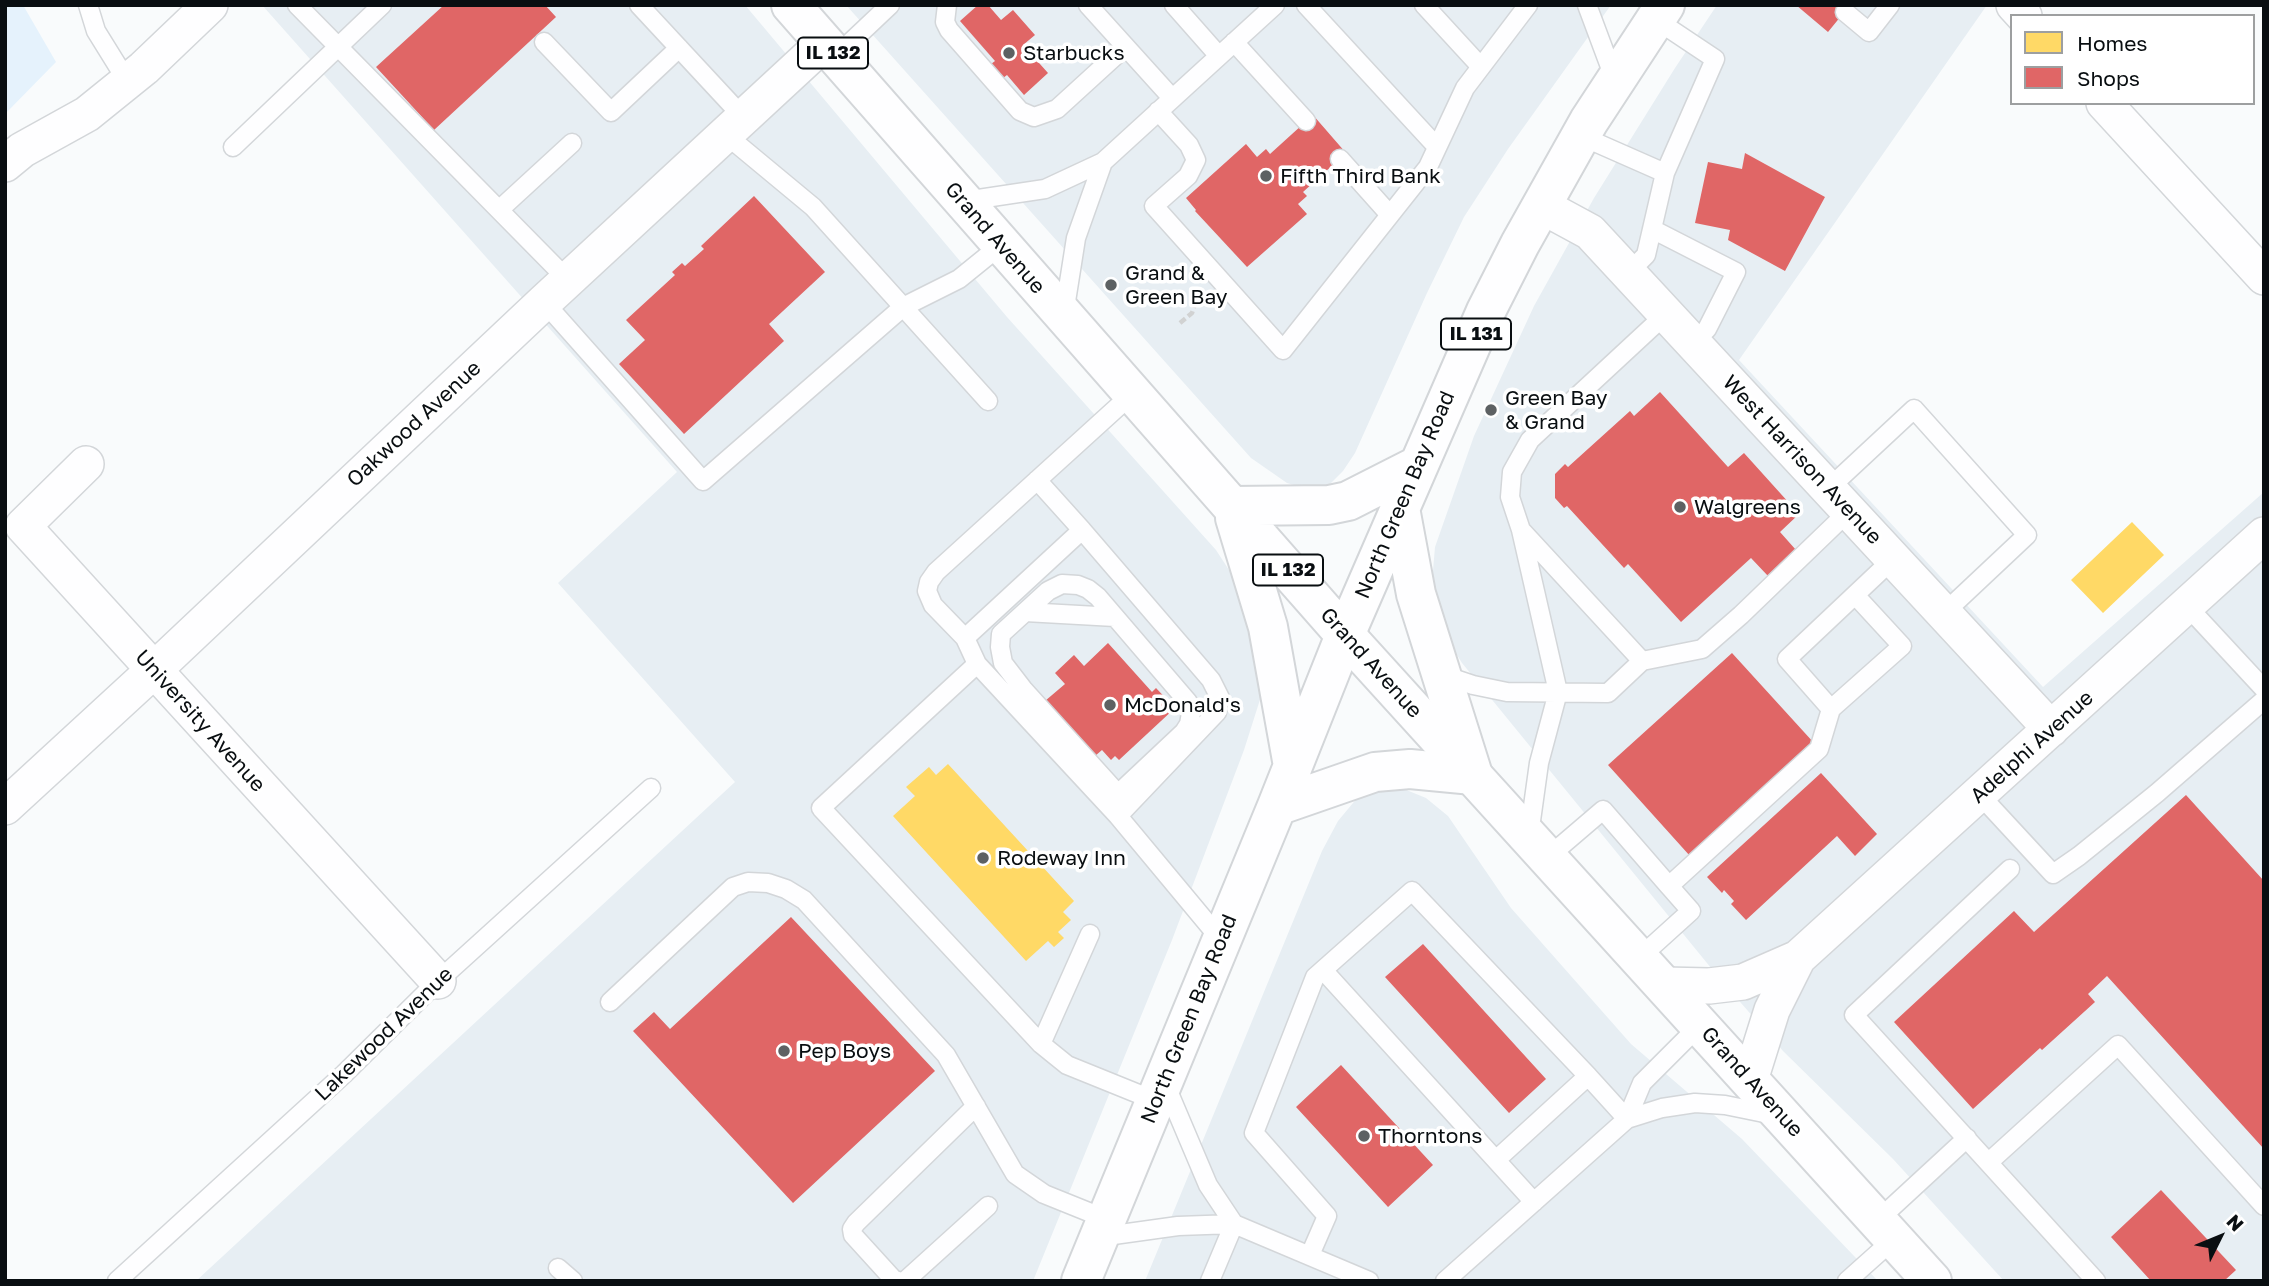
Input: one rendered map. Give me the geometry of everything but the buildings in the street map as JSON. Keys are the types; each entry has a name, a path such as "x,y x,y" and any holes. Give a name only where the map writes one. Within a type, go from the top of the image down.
{"main road":[{"name":"Grand Avenue","path":"791,5 1345,635 1932,1281"},
{"name":"North Green Bay Road","path":"1081,1281 1278,806 1345,635 1486,311 1581,136 1660,12"},
{"path":"1293,766 1268,627 1231,506 1329,505 1348,501 1417,466"},
{"path":"1278,806 1375,772 1410,769 1473,775 1416,594 1399,508"}],"street":[{"path":"5,164 22,150 87,114 144,68 210,5"},
{"name":"Oakwood Avenue","path":"5,807 734,126 830,50"},
{"path":"2106,105 2264,277"},
{"name":"West Harrison Avenue","path":"1542,206 1590,232 2051,729"},
{"name":"University Avenue","path":"86,464 23,526 438,981"},
{"name":"Adelphi Avenue","path":"1652,971 1709,986 1743,982 1798,958 2264,535"},
{"name":"Adelphi Avenue","path":"1750,1080 1772,1010 1798,958"}],"lane":[{"path":"88,5 96,31 127,81"},
{"path":"297,5 499,210 556,291 703,481 903,307 959,279 1001,244"},
{"path":"233,147 382,5"},
{"path":"639,5 679,48 734,126 813,207 988,401"},
{"path":"830,50 890,5"},
{"path":"947,5 945,22 949,30 1020,111 1034,117 1057,109 1125,47"},
{"path":"1088,5 1172,98"},
{"path":"1174,5 1219,56"},
{"path":"963,201 1045,189 1102,162 1275,5"},
{"path":"1306,5 1437,147"},
{"path":"1424,5 1481,67"},
{"path":"1158,111 1189,145 1196,160 1188,176 1154,206 1283,350 1428,167 1465,88 1528,5"},
{"path":"1587,5 1615,80"},
{"path":"1845,12 1869,32 1890,5"},
{"path":"1628,273 1646,255 1665,173 1715,59 1660,12"},
{"path":"544,42 611,112 679,48"},
{"path":"1234,42 1306,121"},
{"path":"1581,136 1665,173"},
{"path":"499,210 572,143"},
{"path":"1340,159 1390,215"},
{"path":"1064,316 1076,238 1102,162"},
{"path":"1652,229 1736,272 1707,328 1692,342"},
{"path":"1652,971 1691,911 1603,810 1538,846 1539,763 1558,692 1521,530 1510,497 1512,472 1530,440 1666,314"},
{"path":"1132,394 936,572 927,591 933,605 965,638 977,664 1118,816 1222,941"},
{"path":"1443,675 1507,692 1608,693 1642,661 1702,649 1741,615 1914,409 2027,535 1944,613"},
{"path":"1037,480 1211,680 1220,698 1217,712 1118,816"},
{"path":"965,638 1083,530"},
{"path":"1521,530 1642,661"},
{"path":"1832,709 1787,659 1893,559"},
{"path":"1118,794 1185,732 1191,713 1188,702 1098,597 1079,585 1062,584 1048,591 1001,634 1003,663 1023,689 1118,794 1118,816"},
{"path":"1669,887 1819,748 1832,709 1902,646 1855,595"},
{"path":"2187,606 2264,689"},
{"path":"1025,612 1115,617"},
{"path":"977,664 821,808 1041,1044 1067,1065 1160,1091 1208,1185 1234,1224"},
{"path":"1979,794 2053,874 2157,793 2264,700"},
{"name":"Lakewood Avenue","path":"117,1281 344,1074 438,981 651,788"},
{"path":"2010,869 1854,1015 2095,1281"},
{"path":"610,1002 733,887 748,882 768,883 786,889 804,900 946,1055 1015,1174 1044,1194 1102,1228 1234,1224 1369,1281"},
{"path":"1310,1255 1327,1216 1254,1133 1315,977 1412,891 1626,1119"},
{"path":"1041,1044 1090,934"},
{"path":"1323,970 1534,1202"},
{"path":"1445,1281 1626,1119 1642,1083 1700,1025"},
{"path":"1989,1162 2118,1045 2264,1206"},
{"path":"1496,1160 1588,1076"},
{"path":"1626,1119 1662,1108 1695,1103 1725,1105 1782,1116"},
{"path":"898,1281 894,1280 853,1235 852,1229 976,1106"},
{"path":"1847,1281 1886,1230 1967,1138"},
{"path":"905,1281 988,1206"},
{"path":"1210,1281 1234,1224"},
{"path":"558,1268 573,1281"}],"path":[{"path":"1181,323 1192,313 1202,284"}],"shaded area":[{"path":"5,5 23,5 56,62 5,114"},
{"path":"262,5 745,5 1007,317 1216,550 1242,590 1264,687 1244,750 1172,940 1033,1281 196,1281 735,782 558,583 677,472"},
{"path":"846,5 1611,5 1508,149 1464,217 1355,453 1343,471 1328,486 1307,489 1287,483 1251,458"},
{"path":"1717,5 1987,5 1739,360 2043,687 2264,492 2264,1281 2004,1281 1893,1159 1783,1051 1720,979 1462,663 1441,630 1431,594 1435,547 1474,436 1534,306 1594,198"},
{"path":"1376,786 1399,787 1426,798 1448,816 1511,908 1631,1044 1742,1139 1878,1281 1145,1281 1322,851 1338,821 1358,797"}],"place":[{"name":"Starbucks","path":"1009,53"},
{"name":"Fifth Third Bank","path":"1266,176"},
{"name":"Grand & Green Bay","path":"1111,285"},
{"name":"Green Bay & Grand","path":"1491,410"},
{"name":"Walgreens","path":"1680,507"},
{"name":"McDonald's","path":"1110,705"},
{"name":"Rodeway Inn","path":"983,858"},
{"name":"Pep Boys","path":"784,1051"},
{"name":"Thorntons","path":"1364,1136"}]}
